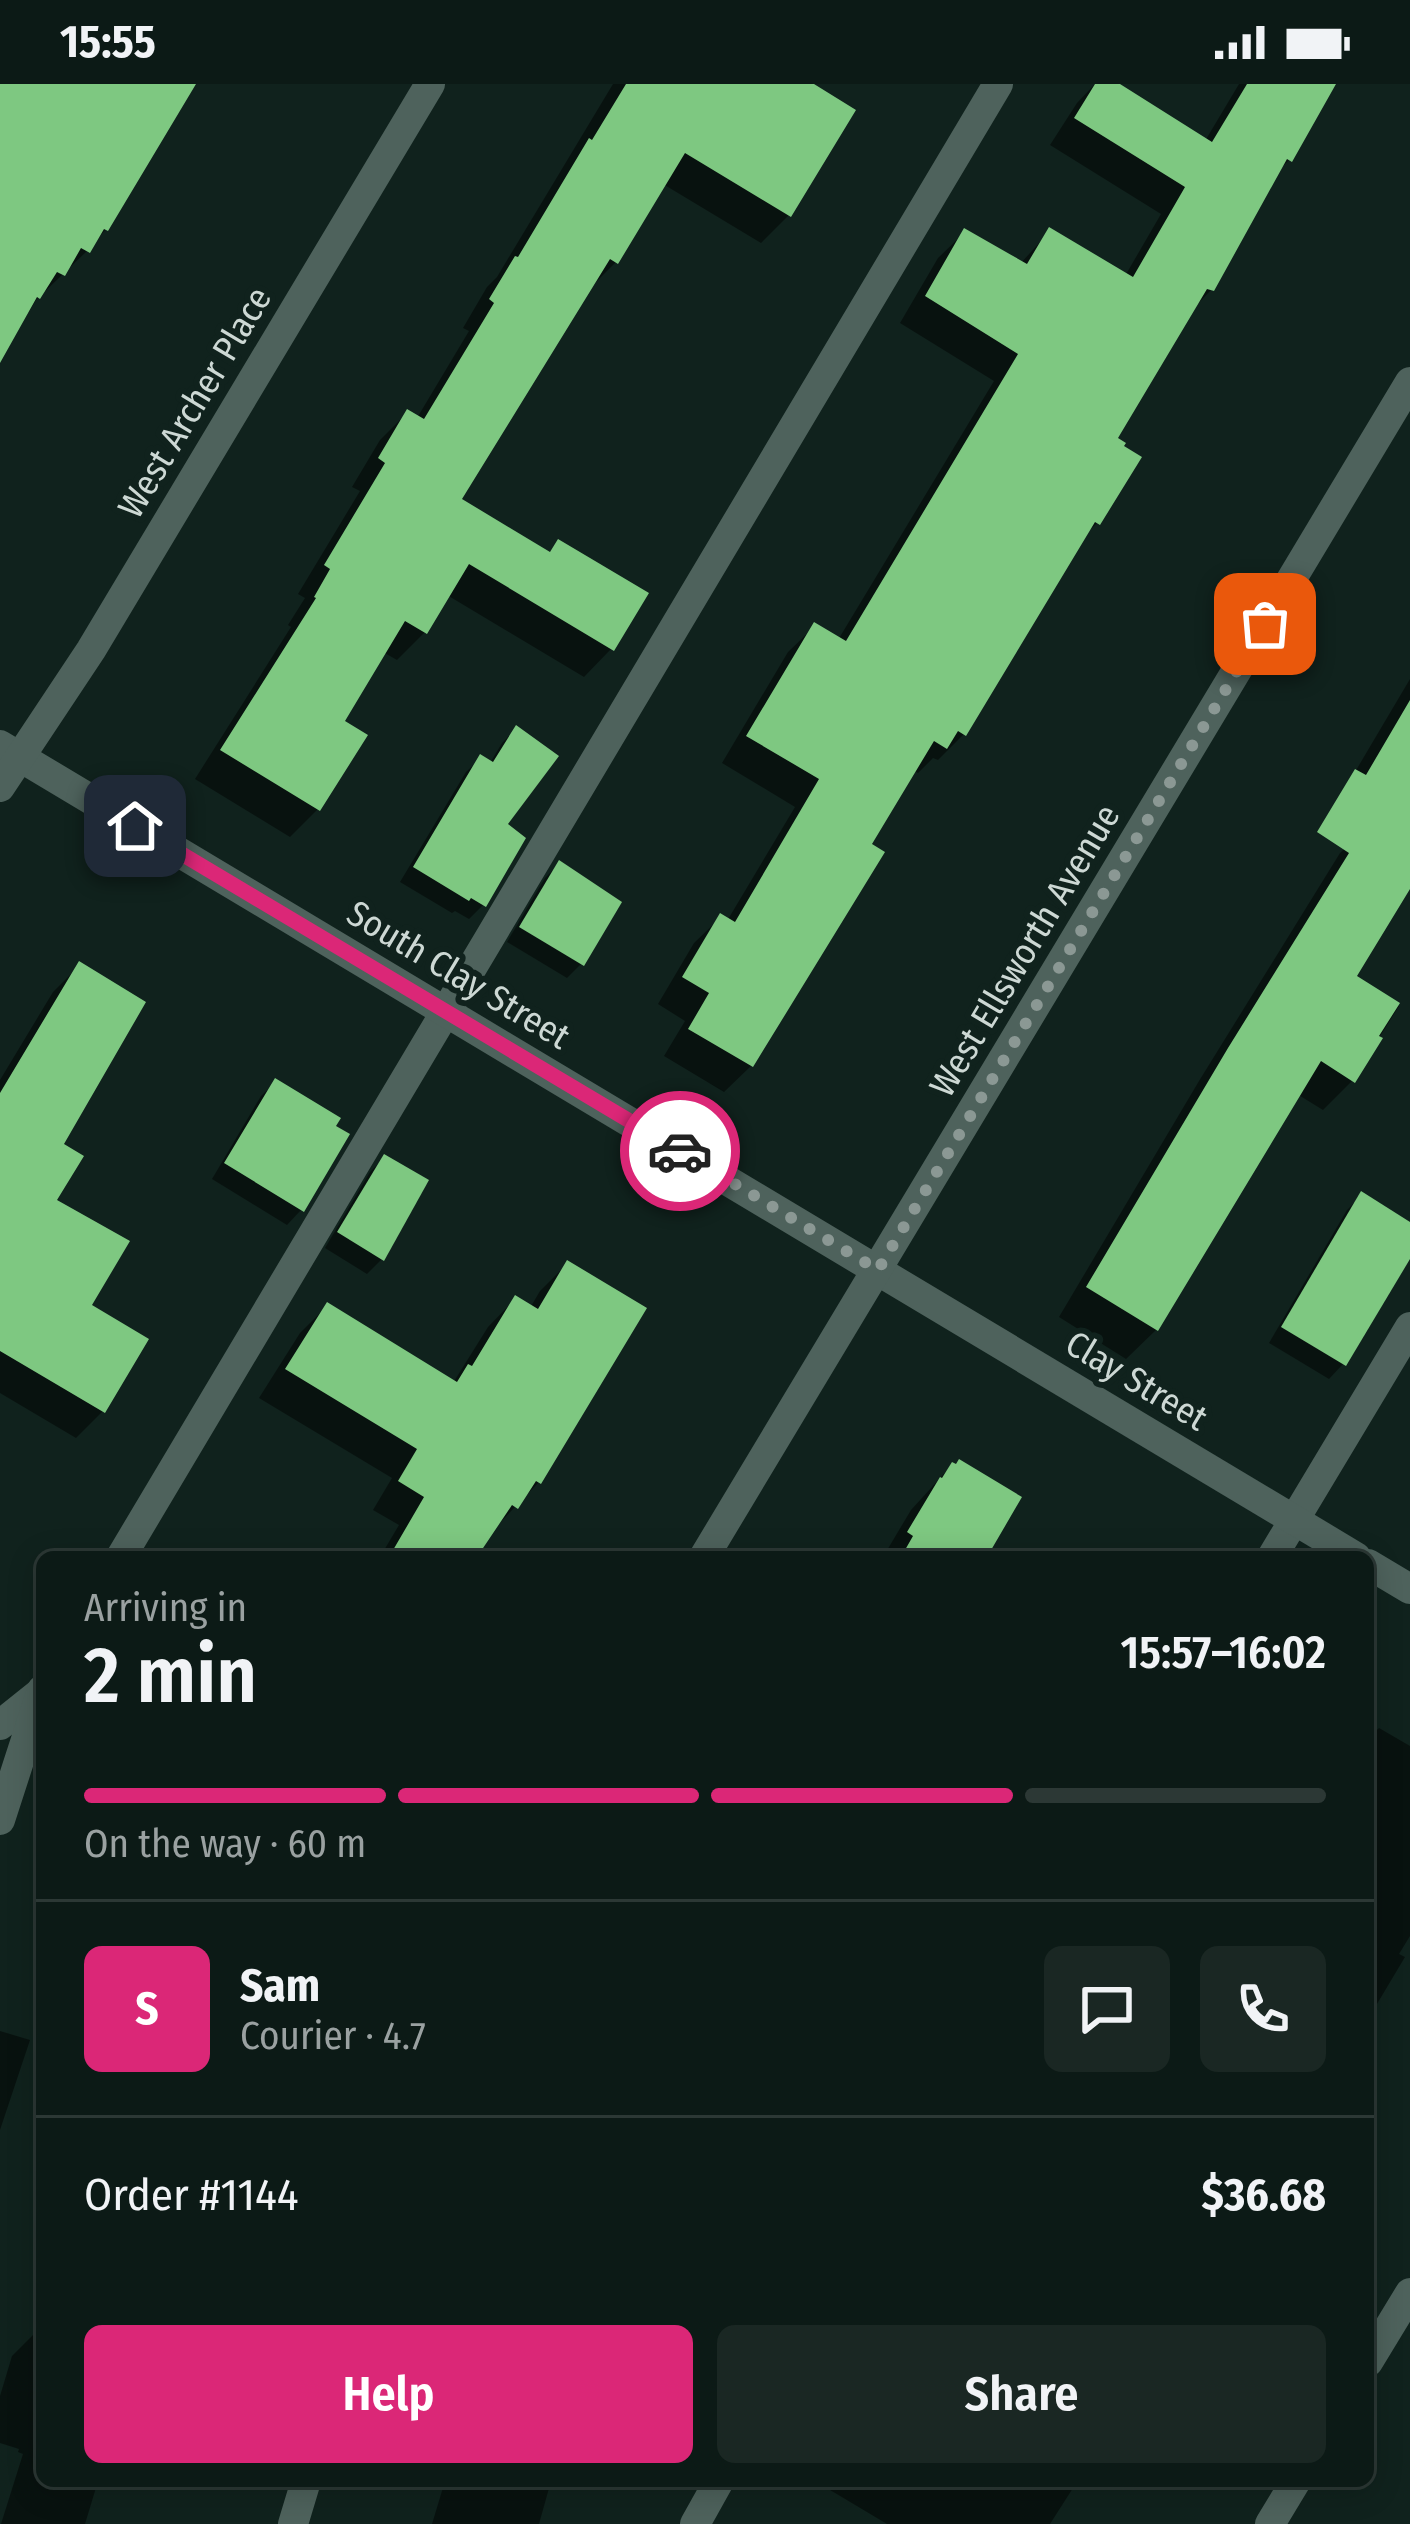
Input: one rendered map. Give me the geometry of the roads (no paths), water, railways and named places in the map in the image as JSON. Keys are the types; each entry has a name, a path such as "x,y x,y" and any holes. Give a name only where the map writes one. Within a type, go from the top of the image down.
{"street":[{"name":"West Archer Place","path":"0,787 9,751 91,650 430,84"},
{"path":"125,1551 998,84"},
{"name":"West Ellsworth Avenue","path":"708,1551 1410,382"},
{"name":"South Clay Street","path":"9,751 878,1270"},
{"name":"Clay Street","path":"878,1270 1346,1551"},
{"path":"1276,1551 1410,1327"},
{"path":"1374,1568 1410,1589"},
{"path":"0,1725 36,1696"},
{"path":"0,1820 36,1708"},
{"path":"1374,2352 1410,2293"},
{"path":"293,2524 304,2487"},
{"path":"695,2524 716,2487"},
{"path":"1270,2524 1292,2487"}]}
